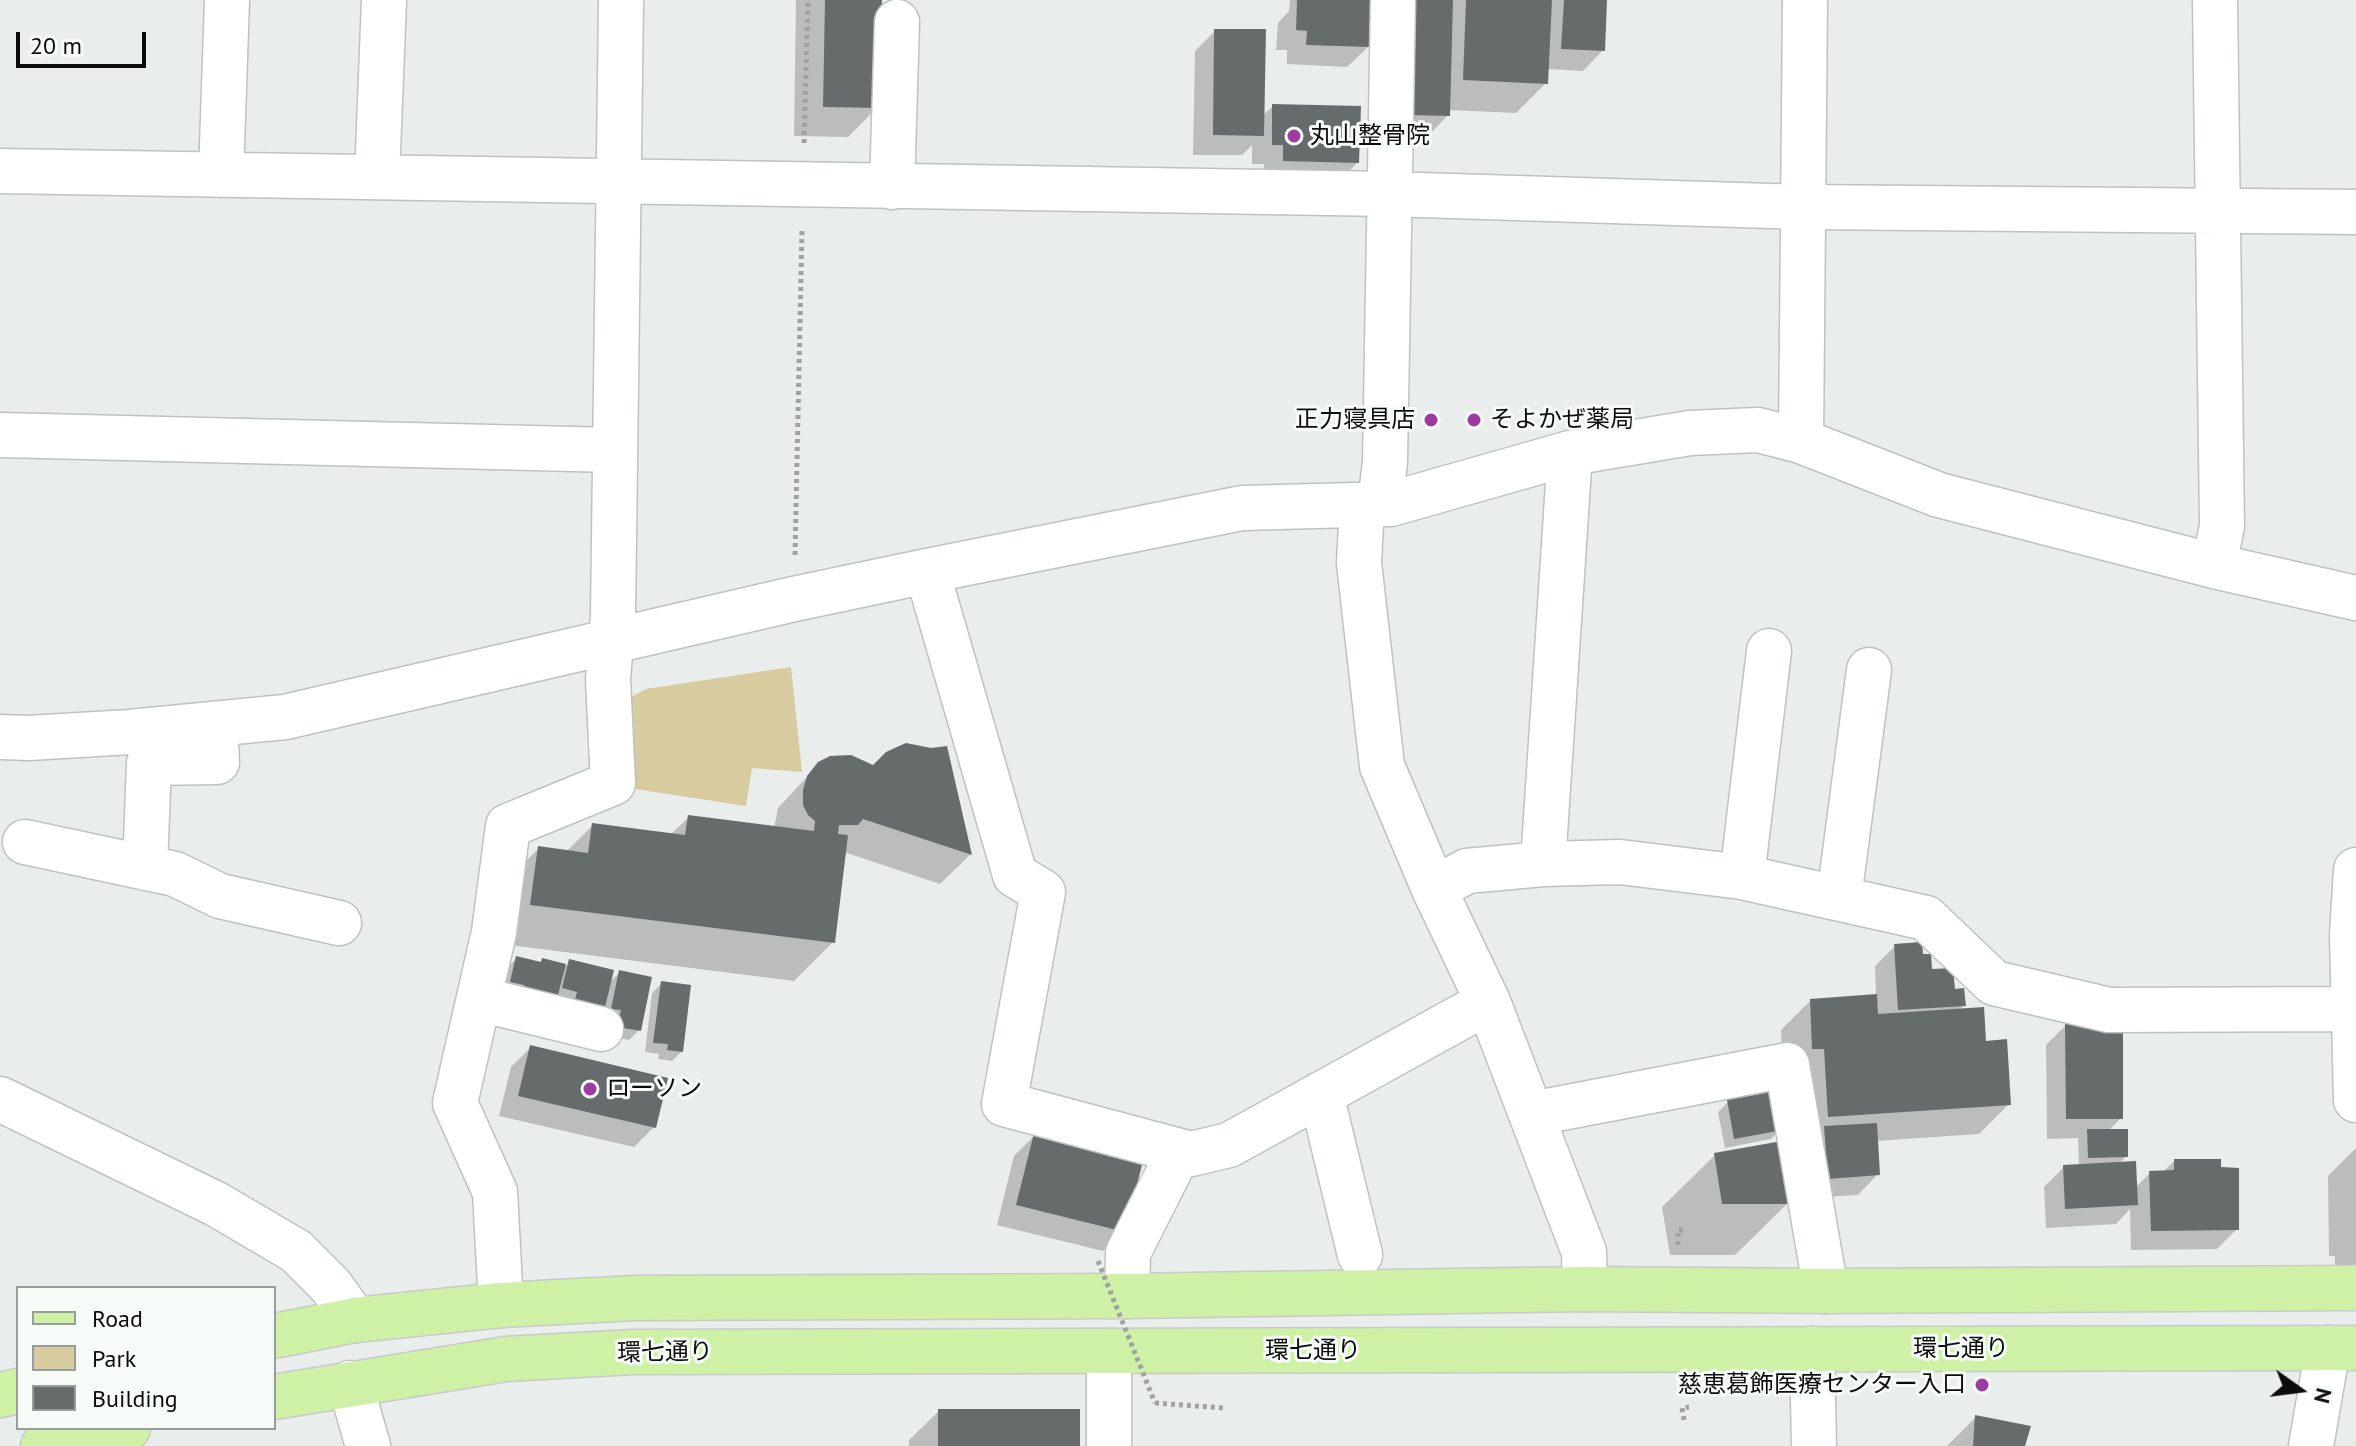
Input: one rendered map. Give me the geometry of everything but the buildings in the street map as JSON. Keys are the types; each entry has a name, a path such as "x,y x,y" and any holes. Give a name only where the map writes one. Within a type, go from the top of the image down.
{"main road":[{"path":"276,1336 355,1320 501,1305 635,1298 1127,1296 1585,1289 2356,1288"},
{"name":"環七通り","path":"276,1397 506,1359 633,1352 2342,1348"},
{"path":"43,1446 119,1430"}],"street":[{"path":"221,175 227,0"},
{"path":"377,177 384,0"},
{"path":"501,1305 495,1192 455,1103 494,932 508,826 613,783 608,679 621,0"},
{"path":"1393,0 1385,462 1371,505 1359,563 1382,766 1434,889 1488,1002 1584,1252 1585,1289"},
{"path":"1801,441 1805,0"},
{"path":"2215,0 2222,526 2216,554"},
{"path":"892,187 897,22"},
{"path":"0,171 1388,194 1803,207 2356,212"},
{"path":"0,737 44,737 215,725 285,717 927,571 1242,508 1391,504 1570,453 1690,433 1758,430 1801,441 1939,495 2216,554 2356,598"},
{"path":"0,435 614,450"},
{"path":"1543,864 1570,453"},
{"path":"927,571 1015,875 1043,892 1004,1104 1191,1154 1229,1145 1488,1002"},
{"path":"1742,877 1769,651"},
{"path":"1839,898 1869,670"},
{"path":"145,868 149,763 217,762 215,725"},
{"path":"25,842 175,874 220,896 339,923"},
{"path":"1434,889 1467,871 1543,864 1620,862 1742,877 1926,918 1994,983 2109,1010 2353,1009"},
{"path":"2356,870 2353,1009 2356,1100"},
{"path":"479,999 601,1029"},
{"path":"1531,1114 1787,1065 1826,1291"},
{"path":"1321,1094 1360,1255"},
{"path":"0,1099 216,1204 296,1251 331,1286 355,1320"},
{"path":"1127,1296 1128,1253 1179,1152"},
{"path":"2311,1446 2342,1348"},
{"path":"1812,1349 1814,1446"},
{"path":"1109,1351 1109,1446"},
{"path":"350,1383 368,1446"}],"path":[{"path":"794,599 808,0"},
{"path":"1679,1251 1678,1230 1686,1230"},
{"path":"1098,1261 1155,1403 1224,1408"},
{"path":"1684,1420 1682,1408 1689,1407"}],"green space":[{"path":"791,667 802,772 752,768 746,806 635,789 629,698 646,689"}],"place":[{"name":"丸山整骨院","path":"1294,136"},
{"name":"正力寝具店","path":"1431,420"},
{"name":"そよかぜ薬局","path":"1474,420"},
{"name":"ローソン","path":"590,1089"},
{"name":"慈恵葛飾医療センター入口","path":"1982,1385"}]}
